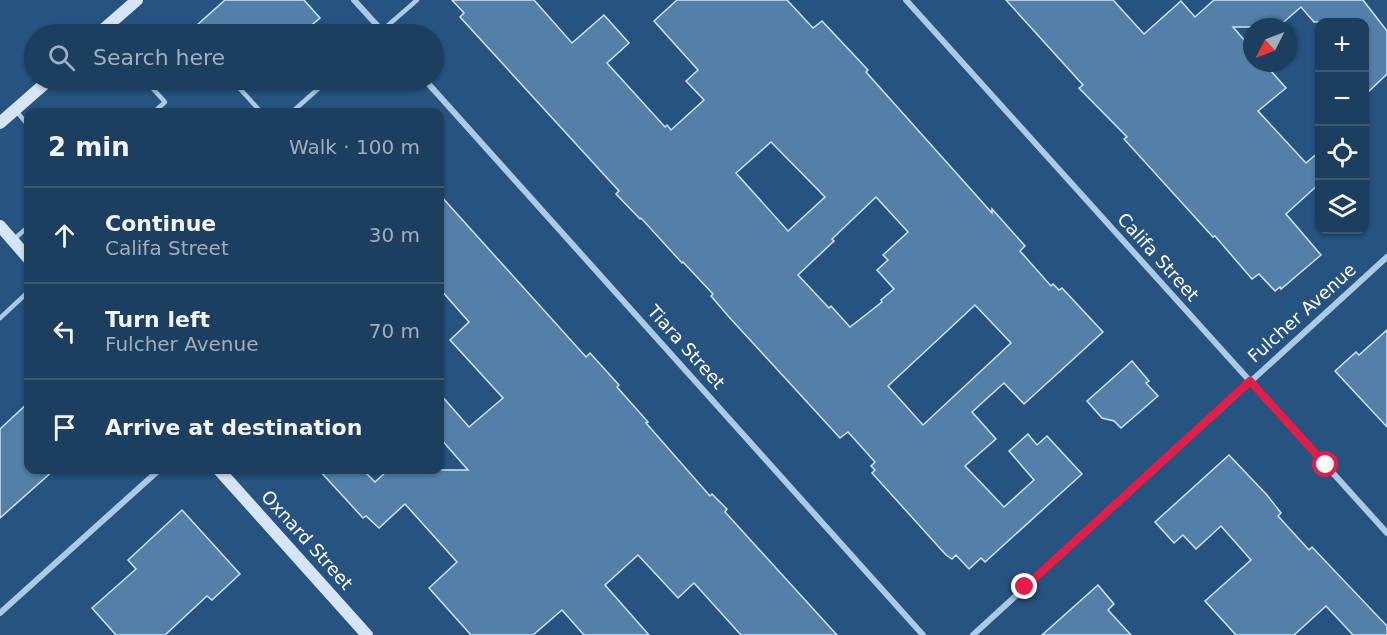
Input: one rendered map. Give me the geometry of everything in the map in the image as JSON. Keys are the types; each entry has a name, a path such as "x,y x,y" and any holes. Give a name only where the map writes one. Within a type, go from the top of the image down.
{"main road":[{"path":"112,24 137,0"},
{"path":"0,123 37,90"},
{"path":"0,226 24,253"},
{"name":"Oxnard Street","path":"223,474 367,635"}],"street":[{"path":"354,0 374,24"},
{"name":"Califa Street","path":"906,0 1387,533"},
{"name":"Tiara Street","path":"434,90 923,635"},
{"name":"Fulcher Avenue","path":"973,635 1387,257"},
{"path":"0,613 155,474"}],"lane":[{"path":"392,24 417,0"},
{"path":"154,90 165,102 158,108"},
{"path":"241,90 257,108"},
{"path":"296,108 317,90"},
{"path":"15,110 24,120"},
{"path":"13,240 24,230"},
{"path":"0,318 24,296"}],"building":[{"path":"225,0 304,0 320,18 313,24 198,24"},
{"path":"452,0 534,0 572,43 604,15 629,43 607,63 665,127 667,125 671,130 704,100 686,81 698,70 654,21 677,0 787,0 813,28 822,21 868,70 866,72 992,213 992,209 1025,246 1020,251 1051,286 1053,284 1059,290 1062,288 1103,332 1024,404 1004,383 972,412 996,439 965,466 1004,507 1034,480 1009,451 1028,434 1037,445 1047,436 1082,474 985,562 981,558 969,569 956,555 952,559 946,555 872,473 875,470 871,466 875,462 848,432 840,438 729,317 711,296 713,294 616,194 619,191 460,17 464,13","holes":["771,142 825,197 788,231 736,173","876,197 908,232 883,255 888,260 877,270 894,289 881,300 882,302 850,327 798,275 834,241 832,239","975,305 1011,343 923,425 888,386"]},
{"path":"1006,0 1113,0 1144,34 1181,1 1195,17 1214,0 1363,0 1387,31 1387,74 1369,91 1369,18 1315,18 1314,22 1301,7 1288,18 1243,18 1243,27 1233,27 1243,39 1243,72 1272,72 1286,88 1258,111 1306,163 1315,155 1315,188 1286,214 1321,255 1281,289 1280,287 1275,291 1259,274 1252,279 1124,139 1127,137 1079,88 1083,85"},
{"path":"444,199 586,357 590,353 619,385 617,387 648,422 646,423 710,496 712,494 727,509 725,512 837,635 741,635 694,583 678,598 638,555 605,585 649,635 584,635 562,610 533,635 471,635 429,588 457,562 405,504 379,528 366,516 363,518 323,474 367,474 375,482 384,474 444,474 444,470 468,470 444,443 444,399 469,427 503,398 450,340 469,322 444,294"},
{"path":"1387,330 1387,427 1335,371 1356,352 1359,355"},
{"path":"1132,361 1149,381 1146,383 1158,396 1121,428 1114,421 1102,418 1087,401"},
{"path":"24,407 24,474 50,474 0,518 0,429"},
{"path":"1229,455 1267,495 1281,513 1278,516 1309,550 1312,547 1387,626 1387,635 1353,635 1326,606 1294,635 1236,635 1205,601 1251,560 1221,526 1196,549 1183,535 1174,543 1155,522"},
{"path":"182,510 240,574 212,600 207,596 165,635 116,635 92,608 136,569 128,560"},
{"path":"1098,585 1114,604 1108,610 1131,635 1042,635"}],"route":[{"path":"1025,587 1250,381 1326,465"}]}
